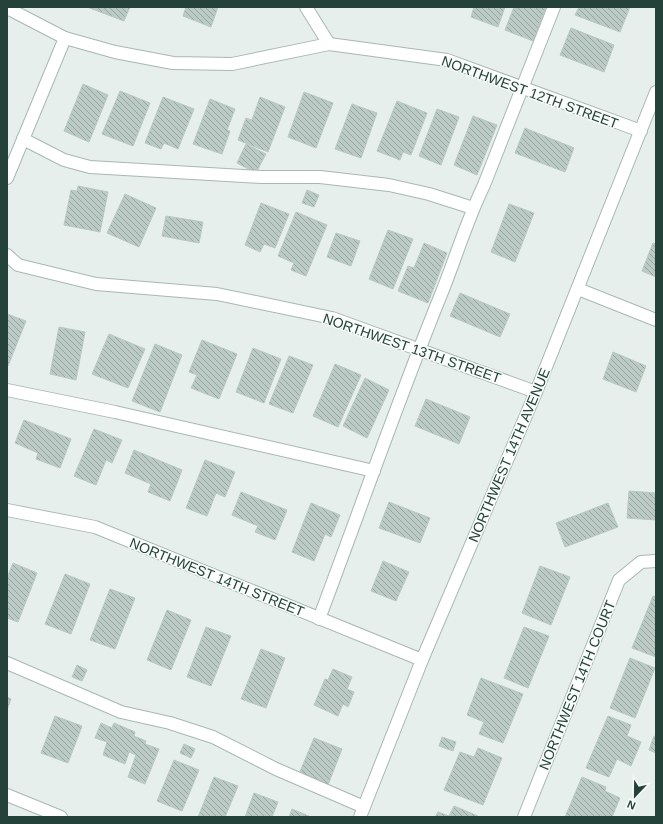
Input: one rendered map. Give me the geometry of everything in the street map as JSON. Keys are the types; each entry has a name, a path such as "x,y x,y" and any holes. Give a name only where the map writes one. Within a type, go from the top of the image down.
{"street":[{"path":"306,7 329,44"},
{"path":"319,619 419,350 462,242 473,208 484,185 554,7"},
{"name":"NORTHWEST 12TH STREET","path":"7,8 65,38 115,52 181,63 232,64 329,44 447,60 640,131"},
{"path":"7,178 65,38"},
{"name":"NORTHWEST 14TH AVENUE","path":"362,812 422,660 536,392 656,92"},
{"path":"23,139 64,160 90,167 261,177 320,177 396,187 429,194 473,208"},
{"name":"NORTHWEST 13TH STREET","path":"7,256 18,265 96,284 217,294 332,318 536,392"},
{"path":"578,288 656,320"},
{"path":"7,390 115,412 374,471"},
{"name":"NORTHWEST 14TH STREET","path":"7,510 95,527 422,660"},
{"name":"NORTHWEST 14TH COURT","path":"524,817 620,580 641,562 656,561"},
{"path":"7,663 121,712 170,723 213,736 362,812"},
{"path":"7,795 61,817"}],"building":[{"path":"87,7 130,7 124,21"},
{"path":"186,7 218,7 211,27 183,16"},
{"path":"474,7 505,7 498,27 471,17"},
{"path":"514,7 546,7 533,41 505,30"},
{"path":"579,7 630,7 620,32 575,15"},
{"path":"571,28 614,45 604,72 560,55"},
{"path":"83,84 108,95 89,142 64,131"},
{"path":"120,91 150,103 133,146 102,134"},
{"path":"304,92 333,103 316,148 288,137"},
{"path":"163,97 194,109 178,149 164,143 161,149 145,143"},
{"path":"260,97 285,107 268,152 238,140 246,118 252,120"},
{"path":"210,99 235,109 227,130 230,131 222,154 193,144"},
{"path":"397,101 427,113 411,155 403,152 400,160 377,151"},
{"path":"352,104 377,113 361,158 335,149"},
{"path":"437,109 459,117 441,165 419,156"},
{"path":"473,116 497,125 477,175 454,165"},
{"path":"525,128 574,148 565,172 515,153"},
{"path":"246,144 266,154 256,173 237,163"},
{"path":"78,186 108,192 100,232 64,225 71,190 77,191"},
{"path":"307,190 319,195 314,207 302,203"},
{"path":"125,194 156,208 139,247 107,233"},
{"path":"261,203 289,214 275,248 264,244 260,252 245,245"},
{"path":"509,204 534,213 515,262 491,252"},
{"path":"296,212 327,225 306,276 291,270 294,263 278,256"},
{"path":"166,216 203,222 199,243 162,236"},
{"path":"388,230 413,239 393,289 369,279"},
{"path":"336,233 360,241 351,266 327,257"},
{"path":"424,243 447,253 428,303 398,291 408,266 414,268"},
{"path":"653,243 656,244 656,277 642,271"},
{"path":"460,293 510,314 500,337 450,316"},
{"path":"7,314 26,321 8,366 7,366"},
{"path":"59,327 85,332 76,380 50,374"},
{"path":"109,334 145,349 128,388 92,374"},
{"path":"202,340 237,354 219,399 191,388 197,375 189,372"},
{"path":"155,344 182,355 160,412 132,401"},
{"path":"253,348 281,359 264,403 236,392"},
{"path":"613,352 646,366 636,392 603,379"},
{"path":"289,356 313,365 293,413 269,404"},
{"path":"335,364 361,375 338,427 313,416"},
{"path":"365,378 389,390 367,438 343,426"},
{"path":"426,399 470,417 459,444 415,426"},
{"path":"24,420 71,439 60,468 36,459 38,453 15,443"},
{"path":"94,429 122,440 112,463 106,460 96,485 74,476"},
{"path":"134,450 182,470 170,501 148,492 151,484 125,473"},
{"path":"205,460 235,472 225,497 216,493 207,516 186,508"},
{"path":"629,491 656,493 656,520 627,518"},
{"path":"241,492 287,510 275,540 255,532 258,526 232,515"},
{"path":"389,502 430,518 420,543 379,528"},
{"path":"311,503 340,515 331,537 325,534 314,561 292,552"},
{"path":"608,503 618,527 565,547 556,523"},
{"path":"383,561 409,572 396,601 371,591"},
{"path":"13,563 37,573 18,622 7,618 7,578"},
{"path":"540,566 570,577 551,625 522,613"},
{"path":"65,574 90,584 71,634 45,624"},
{"path":"110,589 135,598 115,649 90,640"},
{"path":"653,596 656,597 656,657 632,648"},
{"path":"167,610 191,620 171,670 147,660"},
{"path":"206,627 231,636 211,686 187,677"},
{"path":"524,627 549,636 528,688 504,678"},
{"path":"261,649 285,658 266,708 241,699"},
{"path":"630,658 655,668 635,718 610,708"},
{"path":"77,665 87,670 82,681 72,677"},
{"path":"333,669 352,677 347,689 354,692 348,707 343,704 338,716 314,705 325,679 328,680"},
{"path":"481,678 523,694 503,743 479,734 484,722 467,715"},
{"path":"7,697 11,699 7,710"},
{"path":"55,716 82,726 68,763 41,753"},
{"path":"608,716 631,725 627,736 641,742 631,766 617,759 609,777 586,768"},
{"path":"101,723 112,728 114,723 135,732 134,736 146,741 145,744 159,749 145,784 128,777 136,755 129,752 125,764 103,755 107,742 95,738"},
{"path":"654,736 656,737 656,753 649,750"},
{"path":"442,737 456,742 453,751 439,746"},
{"path":"314,738 342,749 328,785 299,774"},
{"path":"184,744 195,749 191,758 180,753"},
{"path":"478,748 502,758 483,805 444,790 460,752 474,757"},
{"path":"174,760 199,770 182,811 157,801"},
{"path":"214,777 238,786 225,817 198,817"},
{"path":"582,777 606,787 605,791 620,798 612,817 565,817"},
{"path":"254,793 278,802 272,817 245,817"},
{"path":"454,806 478,816 435,817 438,812 449,816"},
{"path":"292,809 311,817 289,817"}]}
